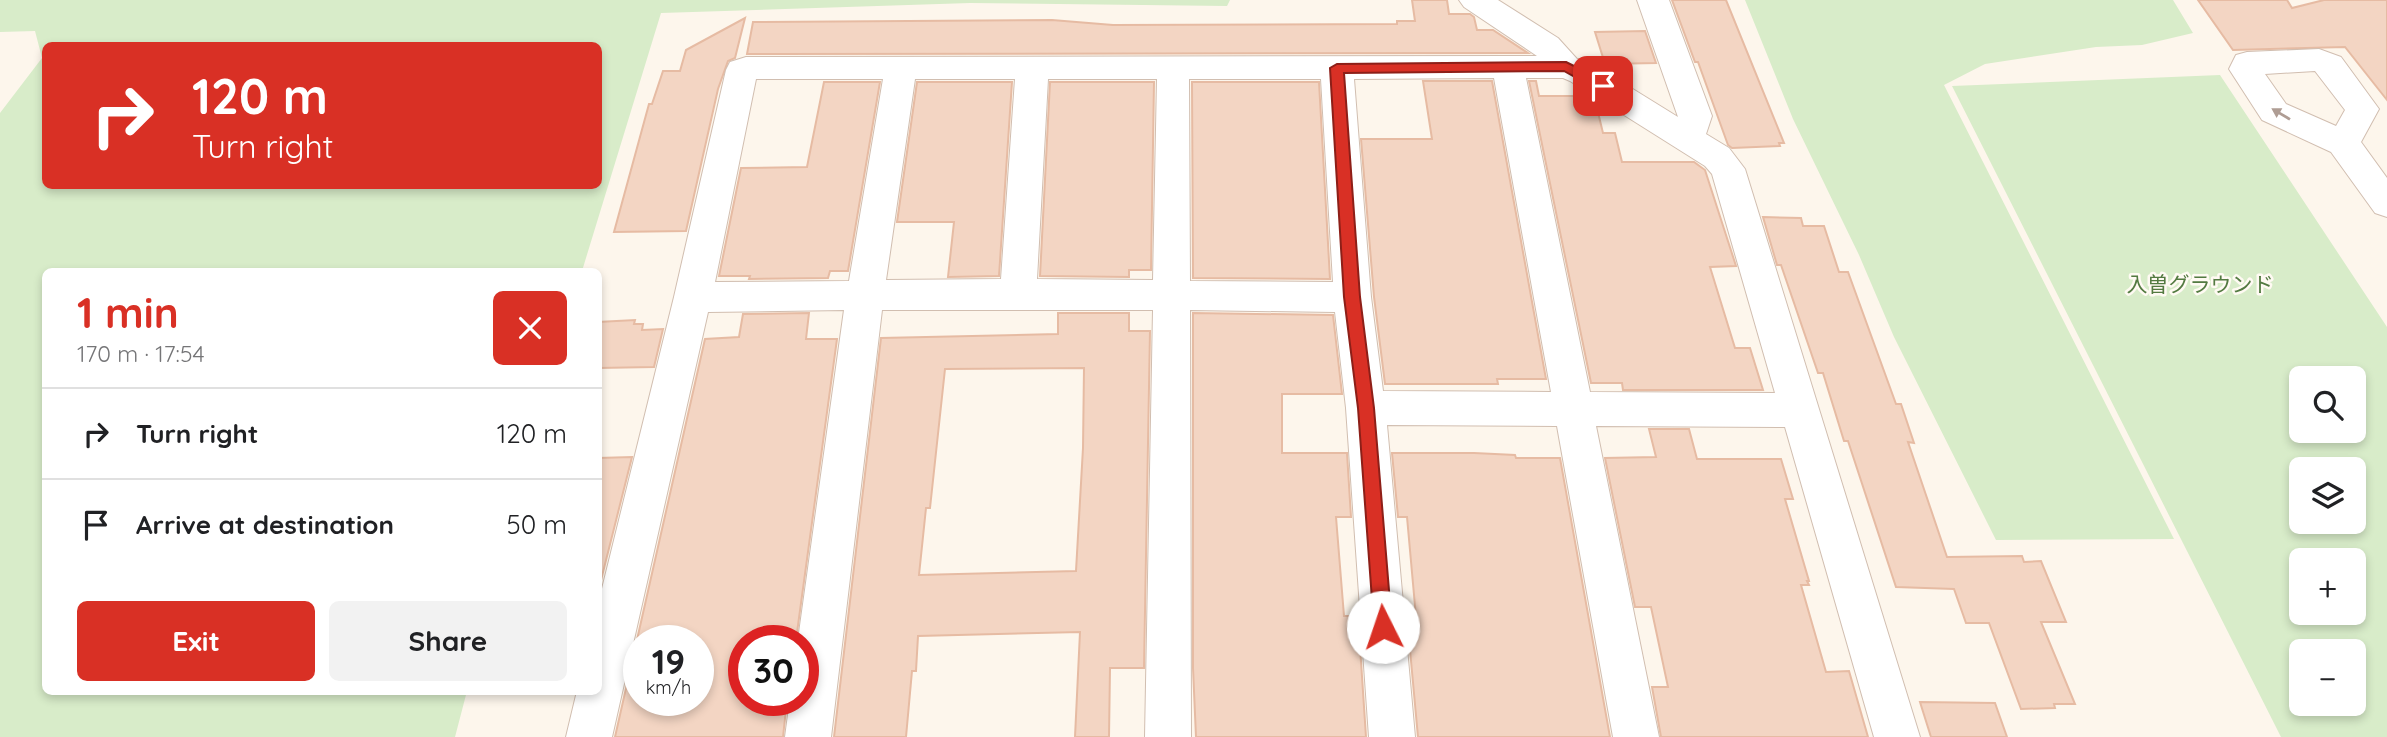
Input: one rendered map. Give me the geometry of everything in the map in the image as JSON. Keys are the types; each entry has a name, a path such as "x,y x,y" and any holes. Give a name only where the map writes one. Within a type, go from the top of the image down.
{"street":[{"path":"1475,0 1547,46 1566,66 1582,73 1717,157 1728,169 1897,737"},
{"path":"1653,0 1695,116 1688,139"},
{"path":"602,682 693,297 743,70 746,68 1566,66"},
{"path":"808,737 865,295 901,67"},
{"path":"1018,294 1032,68"},
{"path":"1168,737 1173,68"},
{"path":"1337,68 1352,297 1366,408 1392,737"},
{"path":"1508,68 1636,737"},
{"path":"2343,143 2387,204"},
{"path":"693,297 1018,294 1352,297"},
{"path":"1366,408 1798,410"},
{"path":"589,737 599,695"}],"green space":[{"path":"0,0 1230,0 1227,6 970,3 661,13 583,268 42,268 42,695 466,695 455,737 0,737 0,113 42,58 35,31 0,32"},
{"path":"1745,0 2173,0 2193,33 2142,45 2096,47 1985,64 1944,85 2174,539 1996,540 1894,337 1859,255 1793,119"},
{"name":"入曽グラウンド","path":"2220,75 2387,327 2387,737 2281,737 1952,86"}],"building":[{"path":"1412,0 1447,0 1449,14 1470,14 1474,17 1477,30 1493,30 1528,53 747,54 753,22 1052,20 1113,25 1397,24 1397,21 1415,21"},
{"path":"1672,0 1726,0 1784,143 1779,143 1780,146 1732,148 1728,145"},
{"path":"2198,0 2287,0 2292,8 2324,0 2387,0 2387,100 2345,47 2233,50"},
{"path":"745,18 735,58 728,61 718,89 686,231 614,232 649,104 652,104 663,71 680,71 686,50"},
{"path":"1645,31 1656,63 1605,64 1595,32"},
{"path":"1423,81 1492,81 1546,379 1497,379 1498,384 1385,384 1374,297 1361,139 1432,139"},
{"path":"1529,81 1536,81 1539,96 1589,96 1595,100 1603,133 1615,133 1622,162 1694,162 1705,170 1736,266 1710,267 1735,348 1750,348 1763,390 1623,390 1622,383 1591,383"},
{"path":"824,82 880,82 848,271 830,271 828,278 749,279 750,276 719,276 741,168 807,167"},
{"path":"917,82 1012,82 999,276 948,277 954,222 897,222"},
{"path":"1050,82 1154,82 1151,270 1129,270 1129,277 1040,276"},
{"path":"1192,82 1319,82 1330,279 1193,278"},
{"path":"1763,217 1801,218 1803,226 1824,226 1839,272 1848,272 1896,404 1901,404 1914,443 1908,442 1947,557 2022,556 2024,562 2041,561 2066,622 2041,622 2075,704 2054,704 2055,708 2021,709 1989,623 1966,623 1954,589 1896,587 1848,441 1844,441 1823,373 1818,373 1781,265 1777,265"},
{"path":"809,313 806,339 837,339 798,625 728,625 728,716 785,716 783,737 615,737 623,702 623,716 714,716 714,625 640,625 705,339 739,337 743,314"},
{"path":"1058,313 1129,313 1129,331 1150,331 1144,668 1110,668 1109,737 1075,737 1080,632 918,636 916,671 912,671 906,737 834,737 881,338 1058,334","holes":["1084,368 1083,448 1076,571 919,575 926,508 930,508 945,369"]},
{"path":"1193,313 1333,315 1342,394 1282,394 1282,453 1347,453 1351,517 1336,517 1344,616 1358,616 1366,737 1196,737 1193,668"},
{"path":"635,320 634,324 643,324 642,330 663,329 654,367 602,368 602,322"},
{"path":"1649,429 1689,429 1697,459 1781,459 1793,499 1785,499 1809,581 1809,585 1801,585 1826,672 1849,671 1868,737 1661,737 1652,687 1668,687 1651,607 1635,607 1605,458 1656,457"},
{"path":"1392,453 1474,453 1515,455 1516,458 1560,458 1610,737 1418,737 1407,617 1416,617 1407,517 1398,517"},
{"path":"632,457 602,576 602,458"},
{"path":"1920,702 1995,703 2007,737 1931,737"}],"route":[{"path":"1383,627 1366,408 1352,297 1337,68 1566,66 1603,86"}]}
